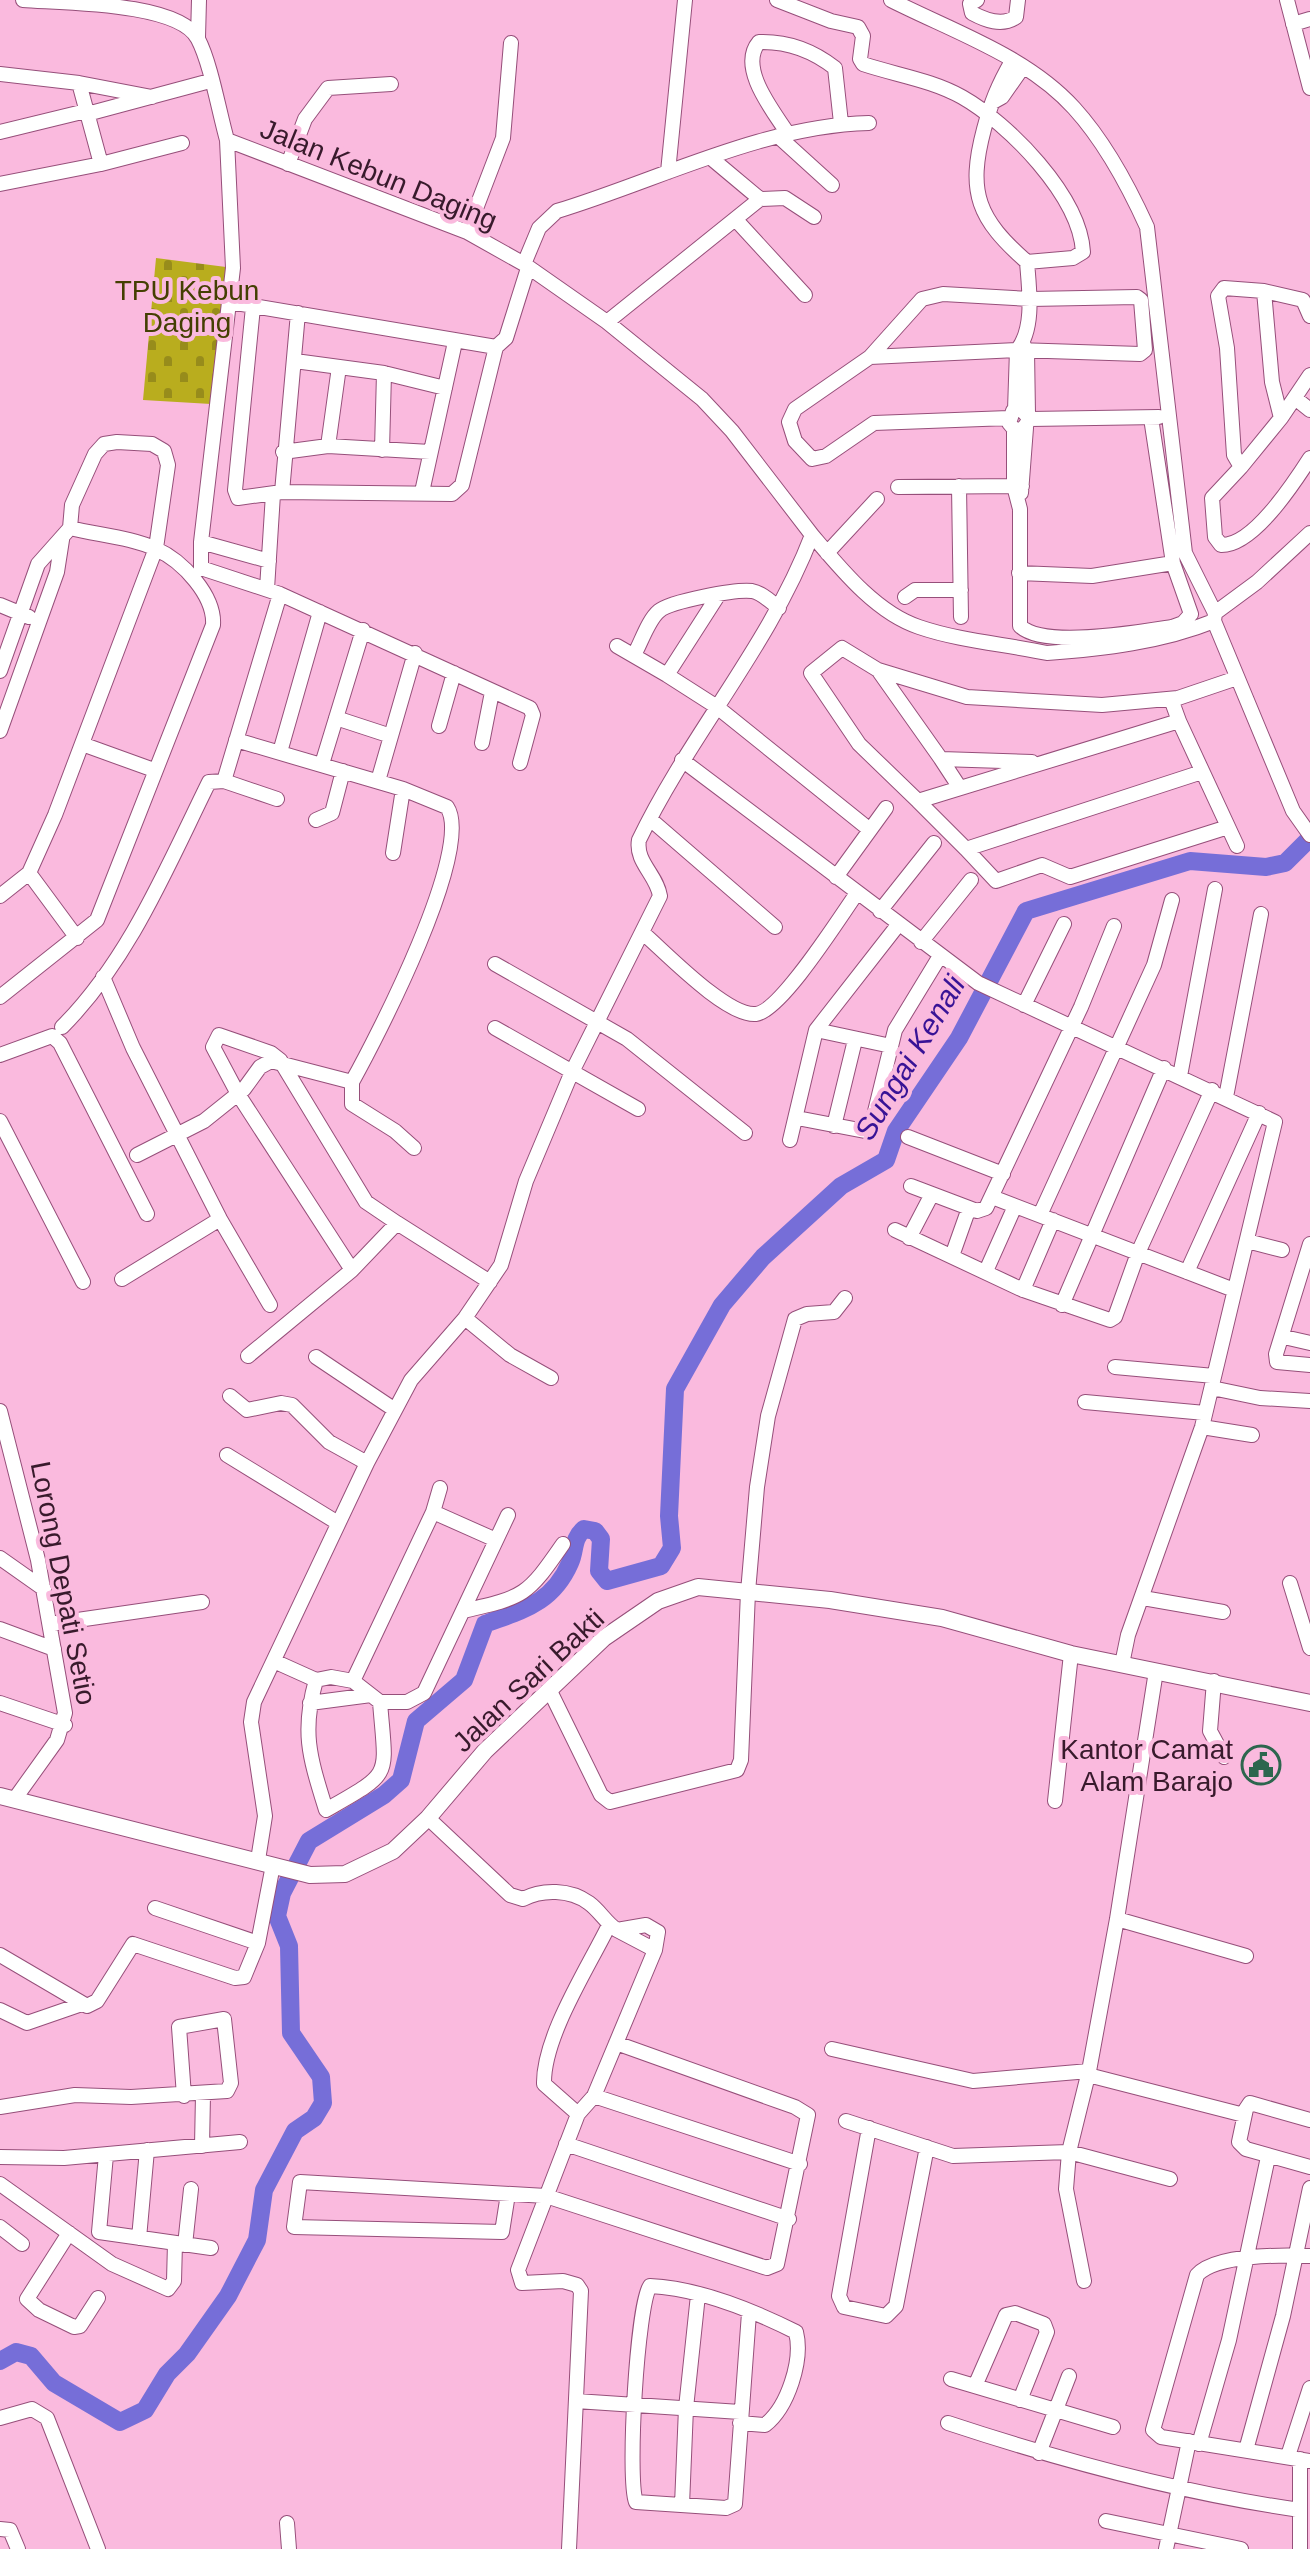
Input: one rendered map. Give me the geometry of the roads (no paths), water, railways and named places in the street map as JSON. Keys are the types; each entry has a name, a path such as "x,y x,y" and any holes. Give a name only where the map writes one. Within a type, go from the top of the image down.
{"main road":[{"name":"Jalan Sari Bakti","path":"5,1801 310,1875 345,1874 393,1851 428,1818 485,1751 604,1638 658,1601 698,1587 942,1618 1071,1654 1310,1703"}],"street":[{"path":"23,0 153,12 178,20 198,37"},
{"name":"Jalan Kebun Daging","path":"199,0 198,37 227,140 467,232 526,266 607,322 702,399 732,431 827,553 873,597 916,627 1047,653 1139,642 1190,630 1214,617 1310,533"},
{"path":"668,172 685,0"},
{"path":"777,0 831,21 858,27 863,36 860,59 863,64 931,84 990,109 1059,190 1080,236 1083,252 1079,256 1027,262"},
{"path":"891,0 1018,64 1073,106 1095,134 1147,227 1185,553 1293,811 1307,832"},
{"path":"977,0 970,4 972,13 1009,22 1016,17 1018,0"},
{"path":"1287,0 1310,88"},
{"path":"1293,24 1310,19"},
{"path":"832,185 783,135 760,93 754,52 759,42 782,42 810,51 835,68 841,123"},
{"path":"467,232 503,138 511,43"},
{"path":"1018,64 1002,97 990,109 975,165 978,197 1004,242 1027,262 1030,299 1022,348 1019,490 1022,628 1052,636 1084,637 1172,627 1189,619 1191,614 1173,563 1151,418"},
{"path":"0,74 79,83 152,97"},
{"path":"0,132 210,81"},
{"path":"79,83 101,164"},
{"path":"288,164 305,119 325,90 391,84"},
{"path":"253,307 236,493 241,498 277,493 452,494 462,485 496,347 506,338 539,228 557,211 783,135 841,123 869,123"},
{"path":"227,140 233,268 200,562 205,572 274,592 415,653 532,711 520,763"},
{"path":"0,184 101,164 182,143"},
{"path":"711,158 760,199"},
{"path":"607,322 737,221 760,199 785,198 814,217"},
{"path":"737,221 805,295"},
{"path":"1241,467 1234,455 1227,348 1218,296 1224,288 1264,291 1303,300 1310,316"},
{"path":"1264,291 1272,382 1281,418"},
{"path":"870,357 1022,348 1140,354 1145,350 1141,300 1137,297 1030,299 943,294 922,299 870,357 789,415 795,441 805,455 812,459 826,456 879,422 1168,417"},
{"path":"230,302 496,347"},
{"path":"224,781 274,592 269,561 295,361 298,313"},
{"path":"422,492 455,342"},
{"path":"295,361 384,373 445,388"},
{"path":"328,446 339,367"},
{"path":"382,450 384,373"},
{"path":"1310,375 1281,418 1212,498 1215,537 1221,545 1239,540 1262,522 1310,458"},
{"path":"1295,398 1310,410"},
{"path":"0,731 57,572 72,505 95,454 104,444 152,444 164,451 168,465 156,548 82,744 29,873 0,896"},
{"path":"283,452 328,446 430,452"},
{"path":"898,487 959,486 1019,490"},
{"path":"959,486 961,617"},
{"path":"827,553 877,499"},
{"path":"0,671 23,615 35,560 66,534 156,548 182,567 214,609 213,625 97,920 0,997"},
{"path":"0,2010 27,2023 97,2001 133,1944 235,1978 244,1977 249,1971 258,1943 271,1864 251,1722 254,1702 276,1662 338,1523 395,1410 429,1356 465,1318 501,1265 526,1181 571,1074 660,896 658,883 637,848 682,760 779,608 812,535"},
{"path":"201,542 269,561"},
{"path":"35,560 57,572"},
{"path":"1019,573 1092,576 1173,563"},
{"path":"905,597 915,590 961,590"},
{"path":"634,655 660,610 719,594 756,592 779,608"},
{"path":"667,675 719,594"},
{"path":"0,605 39,621"},
{"path":"280,752 320,612"},
{"path":"322,764 363,630"},
{"path":"617,646 717,707 870,830"},
{"path":"1228,827 1070,877 1042,865 996,881 859,744 811,673 842,648 878,670 982,698 1102,705 1171,699 1237,678"},
{"path":"378,781 415,653"},
{"path":"878,670 960,788"},
{"path":"439,726 454,673"},
{"path":"898,699 920,683"},
{"path":"482,743 492,692"},
{"path":"1171,699 1237,846"},
{"path":"336,718 391,736"},
{"path":"918,801 1179,721"},
{"path":"236,740 403,789 447,807 452,818 443,876 405,979 352,1082 352,1104 395,1131 414,1148"},
{"path":"82,744 154,770"},
{"path":"941,759 1044,763"},
{"path":"682,760 978,983 1275,1122 1276,1129 1203,1420 1128,1635 1122,1664"},
{"path":"316,820 332,813 343,771"},
{"path":"966,849 1202,772"},
{"path":"62,1027 94,994 134,931 209,782 224,781 277,799"},
{"path":"393,853 403,789"},
{"path":"836,877 886,808"},
{"path":"650,819 775,927"},
{"path":"880,911 934,843"},
{"path":"29,873 77,938"},
{"path":"921,942 971,880"},
{"path":"1180,1076 1215,889"},
{"path":"643,933 711,993 744,1012 755,1014 776,1003 857,893"},
{"path":"1023,1290 1047,1218 1154,965 1172,900"},
{"path":"1226,1097 1261,914"},
{"path":"1024,1005 1064,924"},
{"path":"790,1140 816,1030 898,925"},
{"path":"911,1186 981,1211 992,1197 1114,926"},
{"path":"797,1118 865,1133 873,1129 900,1016 940,956"},
{"path":"495,964 627,1039 745,1133"},
{"path":"103,977 133,1048 220,1219 270,1305"},
{"path":"495,1028 571,1074 638,1109"},
{"path":"816,1030 829,1030 855,1040 891,1046"},
{"path":"352,1082 280,1060 271,1053 219,1035 213,1047 238,1094 352,1270"},
{"path":"0,1055 52,1036 60,1043 147,1214"},
{"path":"834,1126 855,1040"},
{"path":"137,1155 204,1121 238,1094 260,1067 280,1060"},
{"path":"280,1060 366,1202 490,1282"},
{"path":"1062,1305 1164,1068"},
{"path":"895,1230 1023,1290 1110,1320 1115,1317 1138,1253 1212,1090"},
{"path":"1187,1272 1259,1113"},
{"path":"0,1121 83,1282"},
{"path":"908,1137 1003,1174"},
{"path":"909,1238 932,1194"},
{"path":"992,1197 1234,1290"},
{"path":"986,1271 1015,1206"},
{"path":"952,1256 969,1208"},
{"path":"122,1279 220,1219"},
{"path":"248,1356 352,1270 397,1223"},
{"path":"1247,1241 1282,1250"},
{"path":"1310,1244 1284,1337 1276,1354 1277,1362 1310,1365"},
{"path":"549,1689 605,1800 616,1801 732,1773 741,1760 748,1592 768,1416 791,1326 802,1315 834,1312 845,1298"},
{"path":"465,1318 510,1355 551,1378"},
{"path":"1284,1337 1310,1343"},
{"path":"316,1357 395,1410"},
{"path":"1115,1367 1213,1382 1260,1398 1310,1401"},
{"path":"230,1396 247,1410 281,1403 292,1405 329,1442 367,1463"},
{"path":"1085,1402 1203,1420 1252,1435"},
{"name":"Lorong Depati Setio","path":"0,1411 44,1589 65,1725 50,1751 5,1801"},
{"path":"227,1455 338,1523"},
{"path":"353,1681 433,1512 440,1488"},
{"path":"433,1512 496,1540"},
{"path":"310,1703 375,1699 407,1702 424,1693 508,1515"},
{"path":"463,1611 506,1601 533,1587 563,1544"},
{"path":"0,1558 44,1589"},
{"path":"1290,1583 1310,1648"},
{"path":"1143,1598 1223,1612"},
{"path":"50,1624 202,1602"},
{"path":"0,1629 54,1649"},
{"path":"1055,1801 1071,1654"},
{"path":"276,1662 316,1680 331,1677 353,1681 375,1699 385,1764 380,1777 326,1810 307,1750 310,1703 316,1680"},
{"path":"1084,2281 1066,2189 1069,2152 1088,2073 1117,1919 1156,1671"},
{"path":"1214,1681 1210,1731 1224,1757"},
{"path":"0,1703 65,1725"},
{"path":"428,1818 510,1895 523,1899 539,1891 550,1890 588,1902 613,1927 652,1927 658,1932 655,1950 594,2096 578,2114 518,2279 522,2283 563,2281 577,2285 581,2291 569,2549"},
{"path":"155,1908 258,1943"},
{"path":"1117,1919 1246,1956"},
{"path":"578,2114 544,2084 544,2068 562,2021 613,1927"},
{"path":"0,1955 82,2004"},
{"path":"0,2107 75,2095 184,2096 203,2095 230,2087 224,2019 179,2027 184,2096"},
{"path":"508,2194 502,2232 294,2227 300,2182 546,2196 767,2268 780,2258 810,2121 804,2111 616,2043"},
{"path":"832,2049 973,2081 1088,2073 1244,2115"},
{"path":"202,2146 203,2095"},
{"path":"594,2096 800,2164"},
{"path":"1310,2120 1250,2103 1244,2115 1239,2142 1246,2149 1268,2157 1310,2167"},
{"path":"846,2121 953,2156 1069,2152 1170,2179"},
{"path":"869,2128 839,2296 844,2307 886,2316 896,2306 927,2147"},
{"path":"0,2157 106,2155 240,2142"},
{"path":"566,2144 789,2219"},
{"path":"139,2238 147,2150"},
{"path":"106,2155 99,2232 211,2248"},
{"path":"1166,2549 1179,2486 1228,2344 1249,2258 1268,2157"},
{"path":"0,2184 112,2264 168,2289 174,2281 191,2189"},
{"path":"1246,2450 1303,2256 1310,2188"},
{"path":"0,2227 22,2244"},
{"path":"69,2233 27,2299 39,2310 74,2327 80,2326 98,2298"},
{"path":"1299,2459 1157,2436 1153,2430 1186,2319 1193,2283 1202,2269 1249,2258 1303,2256"},
{"path":"576,2401 634,2405 686,2408 740,2417 769,2422 793,2378 798,2351 796,2332 749,2313 698,2295 652,2285 648,2288 634,2405 634,2499 726,2508 735,2504 740,2417 749,2313"},
{"path":"682,2505 686,2408 698,2295"},
{"path":"975,2386 1006,2315 1015,2313 1044,2324 1047,2332 1020,2400"},
{"path":"1039,2453 1069,2376"},
{"path":"951,2379 1113,2427"},
{"path":"1300,2549 1299,2459 1310,2388"},
{"path":"0,2418 32,2409 47,2418 98,2549"},
{"path":"948,2423 1039,2453 1244,2502 1300,2510"},
{"path":"1106,2521 1241,2549"},
{"path":"287,2523 289,2549"},
{"path":"0,2529 10,2530 18,2549"}],"waterway":[{"name":"Sungai Kenali","path":"0,2361 16,2352 31,2356 54,2383 120,2422 145,2410 167,2374 187,2354 228,2296 257,2240 264,2190 295,2131 314,2118 323,2103 321,2077 291,2033 289,1946 277,1916 282,1893 309,1841 384,1795 401,1780 416,1721 464,1680 485,1624 545,1597 563,1577 576,1541 584,1529 595,1531 601,1539 599,1571 607,1581 661,1566 672,1548 669,1516 675,1389 722,1305 763,1257 841,1186 886,1160 896,1131 959,1038 1026,911 1190,861 1266,867 1285,863 1310,838"}],"place":[{"name":"Kantor Camat Alam Barajo","path":"1261,1765"}],"park label":[{"name":"TPU Kebun Daging","path":"187,306"}]}
